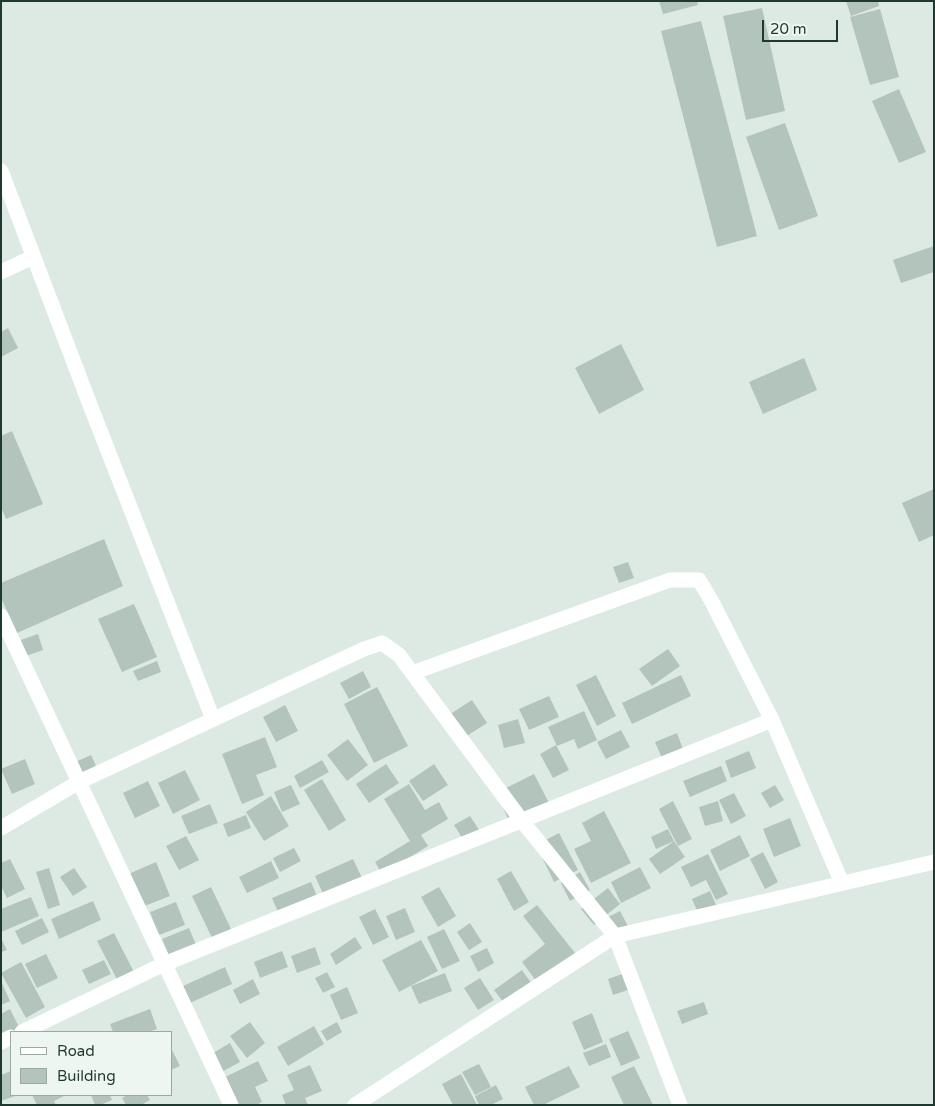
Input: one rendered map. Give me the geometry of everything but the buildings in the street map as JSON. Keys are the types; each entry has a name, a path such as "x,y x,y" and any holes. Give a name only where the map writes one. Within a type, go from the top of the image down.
{"street":[{"path":"1,171 213,719"},
{"path":"1,272 33,257"},
{"path":"412,673 670,580 699,580 772,720 842,882"},
{"path":"1,616 232,1105"},
{"path":"1,828 79,782 364,649 382,643 398,655 522,821 615,936 680,1105"},
{"path":"24,1031 164,964 772,720"},
{"path":"355,1105 615,936 934,862"}]}
